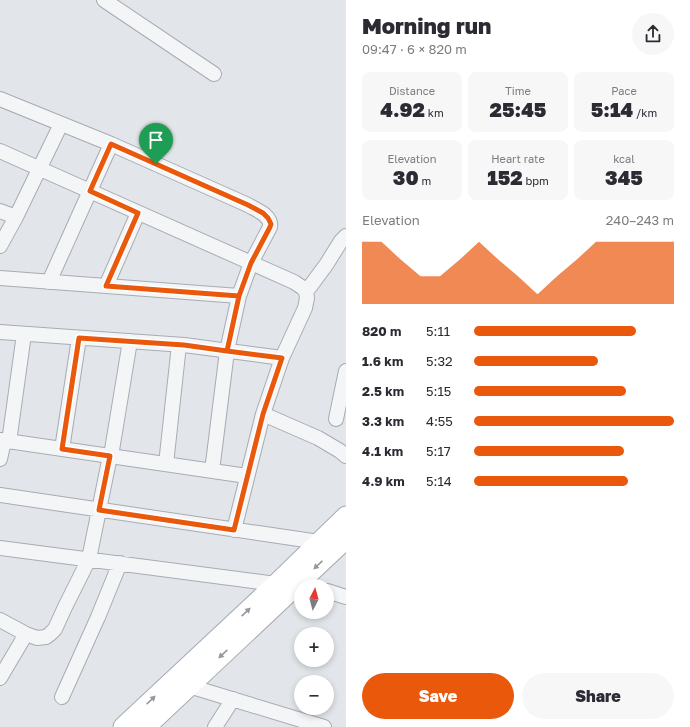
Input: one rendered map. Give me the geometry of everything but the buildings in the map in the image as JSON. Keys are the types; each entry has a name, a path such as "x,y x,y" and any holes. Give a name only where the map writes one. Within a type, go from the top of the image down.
{"main road":[{"path":"146,727 190,686 290,586 319,542 346,516"},
{"path":"123,727 346,538"}],"street":[{"path":"104,0 214,74"},
{"path":"0,99 111,144 248,205 263,213 268,218 271,224 270,227 251,263 239,296 227,351 212,471"},
{"path":"0,246 16,217 61,124"},
{"path":"48,282 111,144"},
{"path":"0,151 294,282 306,292 307,298 305,308 282,358 263,414 234,530"},
{"path":"0,211 16,217"},
{"path":"106,286 138,213"},
{"path":"306,292 346,236"},
{"path":"0,278 239,296"},
{"path":"0,332 179,345 282,358"},
{"path":"0,459 24,334"},
{"path":"62,449 79,338"},
{"path":"0,620 26,634 37,638 50,634 55,629 89,559 110,456 130,342"},
{"path":"166,464 179,345"},
{"path":"336,419 346,371"},
{"path":"263,414 318,438 346,456"},
{"path":"4,441 247,476"},
{"path":"0,495 319,542"},
{"path":"0,548 290,586"},
{"path":"62,697 120,564"},
{"path":"334,593 346,597"},
{"path":"0,678 26,634"},
{"path":"190,686 292,722 324,727"},
{"path":"215,727 233,700"}],"route":[{"path":"156,164 111,144 90,191 138,213 106,286 239,296 227,351 282,358 263,414 234,530 99,510 110,456 62,449 79,338 184,345 227,351 239,296 251,263 271,224 263,213 248,205 156,164"}]}
